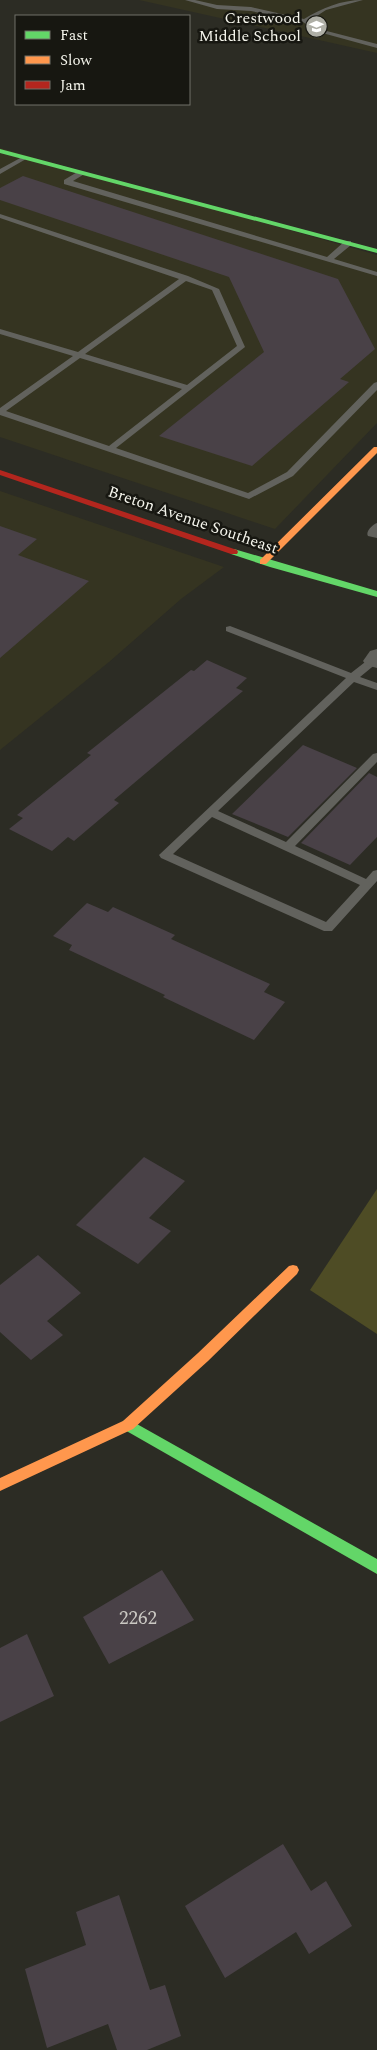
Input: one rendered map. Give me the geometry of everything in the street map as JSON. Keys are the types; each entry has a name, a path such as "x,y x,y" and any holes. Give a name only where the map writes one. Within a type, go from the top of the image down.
{"street":[{"path":"0,151 377,251"},
{"path":"263,562 377,449"},
{"name":"Breton Avenue Southeast","path":"0,472 263,562 377,594"},
{"path":"0,1485 128,1425 203,1357 293,1270"},
{"path":"128,1425 377,1567"}],"lane":[{"path":"188,0 217,7 251,9 305,21 310,26 323,32 377,46"},
{"path":"305,21 324,8 360,0"},
{"path":"0,172 24,158"},
{"path":"82,173 67,182 377,274"},
{"path":"0,216 215,289 241,347 110,449"},
{"path":"328,260 348,243"},
{"path":"0,412 185,278"},
{"path":"0,331 188,388"},
{"path":"0,412 249,496 290,474 377,385"},
{"path":"377,526 370,534 377,535"},
{"path":"230,629 377,687"},
{"path":"376,659 352,678 165,855 328,928 377,874"},
{"path":"288,847 377,756"},
{"path":"210,812 368,884"}],"shaded area":[{"name":"Crestwood Middle School","path":"139,0 377,0 377,53"},
{"path":"0,148 377,255 377,423 275,529 0,437"},
{"path":"0,491 224,567 181,599 109,662 0,750"},
{"path":"377,1189 377,1334 310,1290"}],"building":[{"path":"23,176 338,279 375,349 340,379 349,382 252,466 159,436 264,352 229,277 0,200 0,188"},
{"path":"0,526 37,539 18,555 89,581 0,658"},
{"path":"207,660 247,678 236,688 243,691 114,800 119,803 74,841 68,837 52,851 9,829 23,818 17,815 91,755 87,753 191,670 194,671"},
{"path":"303,745 357,768 288,837 232,814"},
{"path":"369,773 377,777 377,837 350,865 301,843"},
{"path":"87,903 108,912 113,907 175,935 171,939 270,984 264,992 285,1002 254,1040 163,997 165,995 69,950 72,945 53,936"},
{"path":"144,1157 185,1181 149,1218 171,1231 138,1264 76,1225"},
{"path":"38,1255 81,1293 47,1321 63,1335 31,1360 0,1332 0,1285"},
{"path":"162,1570 194,1620 109,1664 83,1617"},
{"path":"27,1634 54,1696 0,1722 0,1648"},
{"path":"283,1844 311,1891 326,1881 352,1926 309,1954 296,1932 225,1978 185,1906"},
{"path":"119,1895 150,1990 165,1985 181,2036 147,2050 117,2050 108,2024 47,2048 25,1969 86,1945 76,1912"}],"traffic: fast":[{"path":"0,151 377,251"},
{"path":"234,552 377,594"},
{"path":"128,1425 377,1567"}],"traffic: slow":[{"path":"263,562 377,449"},
{"path":"0,1485 128,1425 203,1357 293,1270"}],"traffic: jam":[{"path":"0,472 234,552"}],"place":[{"name":"Crestwood Middle School","path":"317,27"}]}
